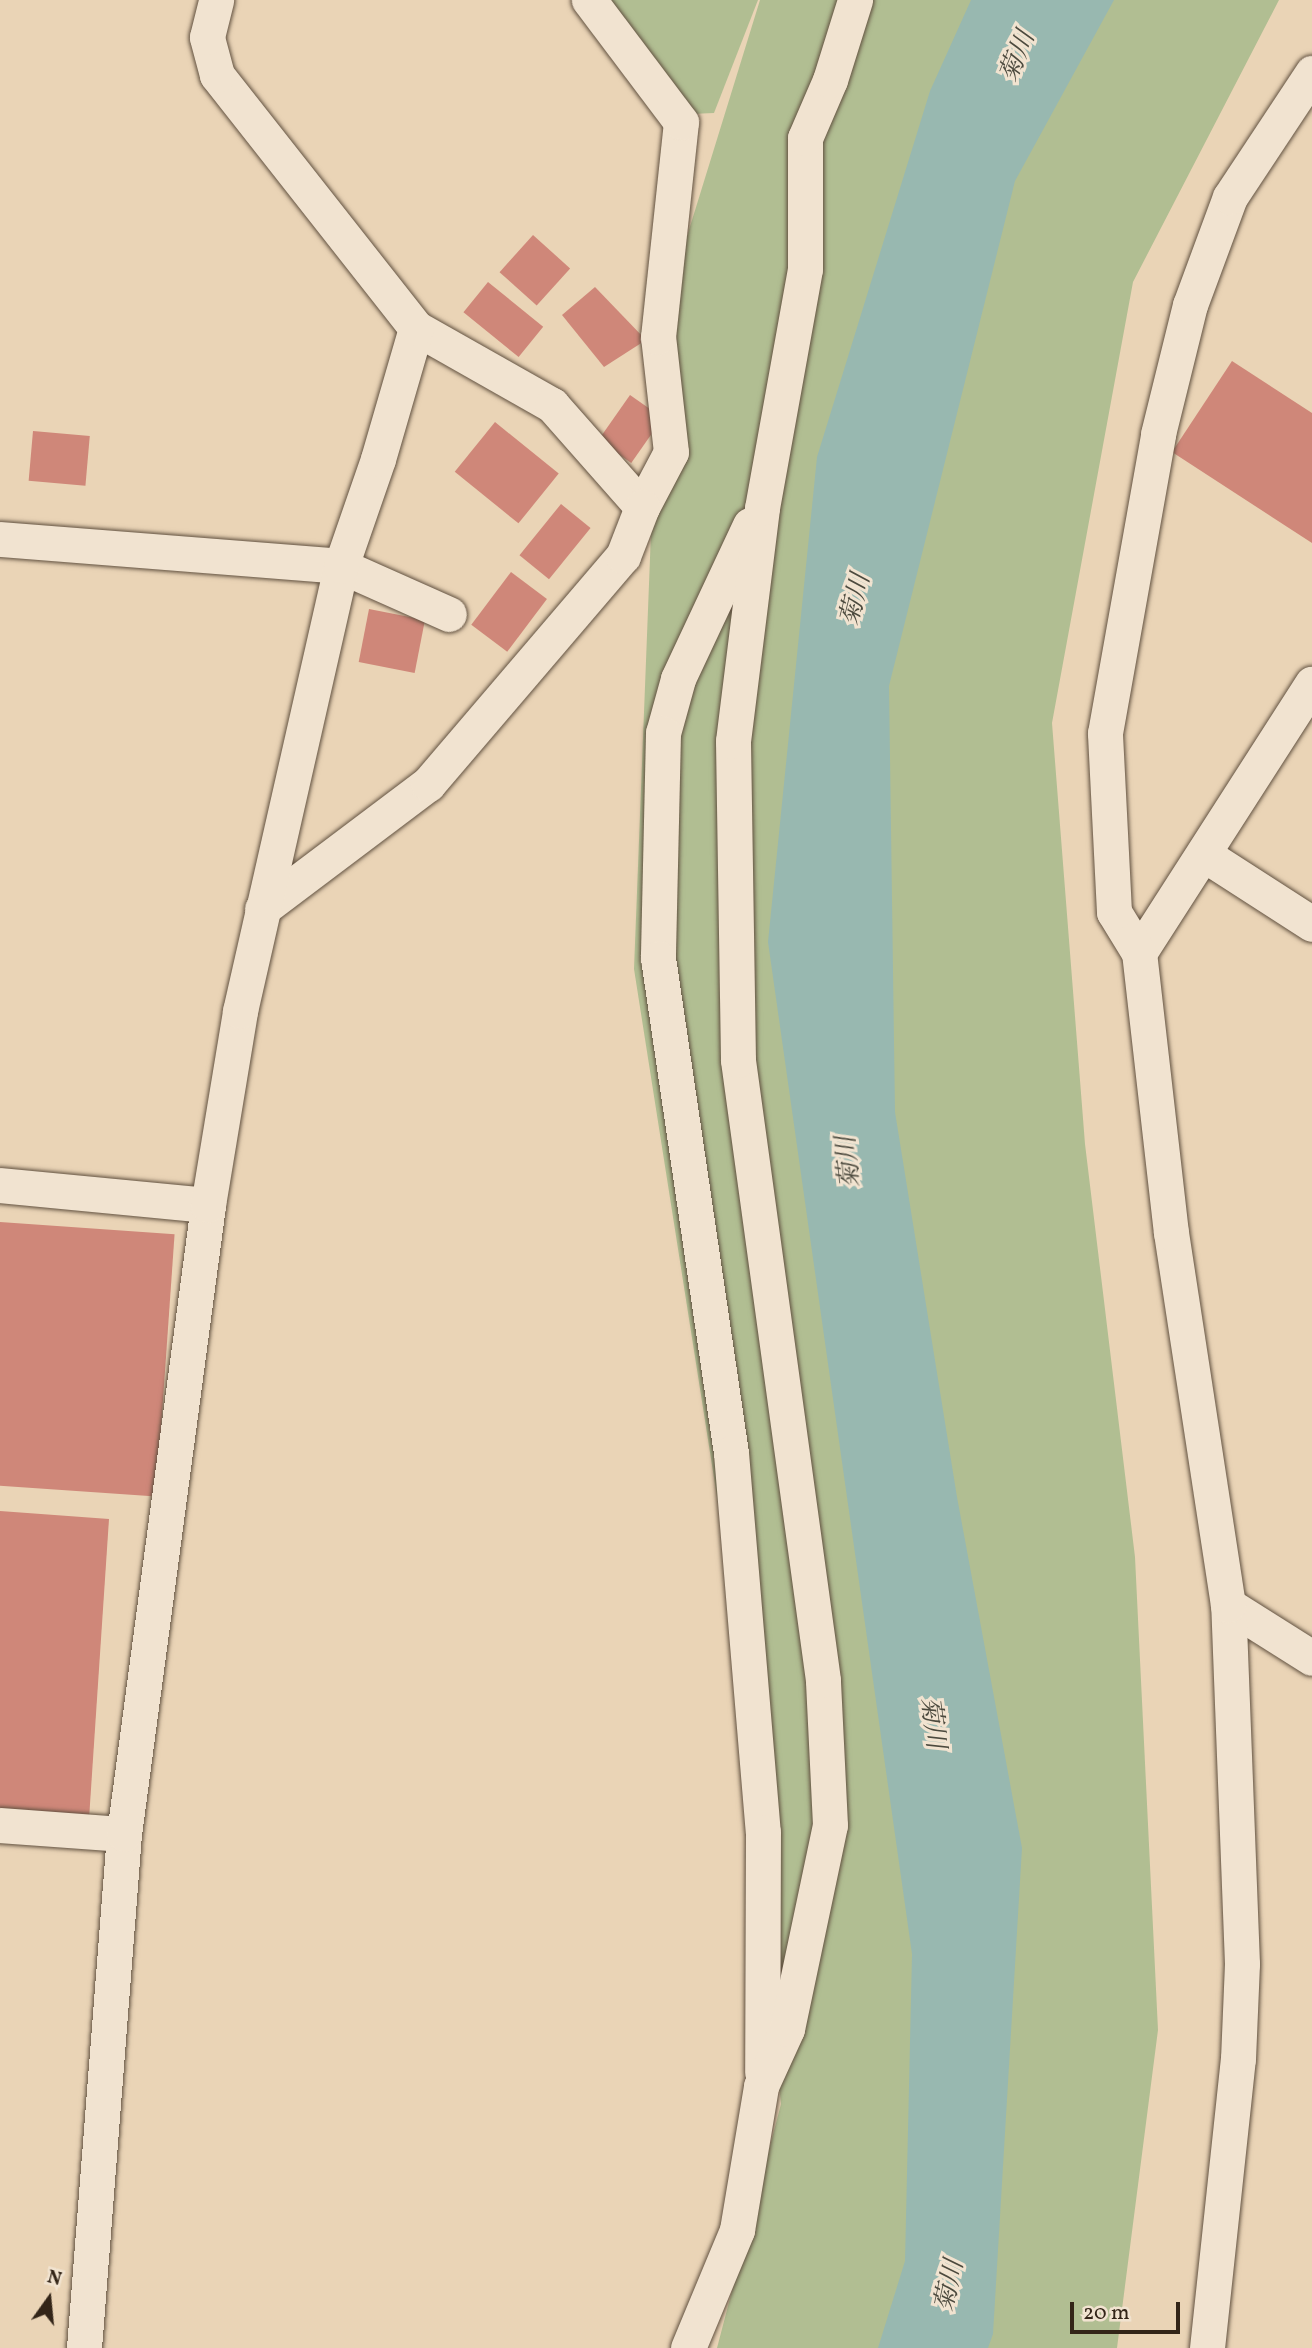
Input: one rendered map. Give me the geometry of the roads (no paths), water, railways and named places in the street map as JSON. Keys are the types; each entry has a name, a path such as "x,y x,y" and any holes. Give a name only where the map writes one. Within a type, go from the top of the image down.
{"street":[{"path":"216,0 207,37 217,75 416,328 552,405 642,506"},
{"path":"262,909 428,783 623,556 642,506 671,452 658,337 681,122 589,0"},
{"path":"761,2086 787,2029 830,1825 823,1680 738,1060 733,741 765,494 805,269 805,138 830,80 855,0"},
{"path":"1207,2348 1238,2059 1242,1964 1228,1605 1171,1233 1139,953 1114,912 1105,733 1158,434 1190,305 1230,197 1312,73"},
{"path":"84,2348 124,1835 208,1205 262,909 341,566 379,459 416,328"},
{"path":"688,2348 737,2230 761,2086 763,1832 732,1452 658,958 663,733 678,679 765,494"},
{"path":"0,539 341,566 449,614"},
{"path":"1139,953 1205,855 1312,684"},
{"path":"1205,855 1312,924"},
{"path":"0,1185 208,1205"},
{"path":"1228,1605 1312,1658"},
{"path":"0,1825 124,1835"}],"water":[{"name":"菊川","path":"971,0 1114,0 1015,181 889,686 895,1112 957,1497 1022,1848 993,2334 988,2348 878,2348 905,2261 912,1954 768,942 817,457 930,91"}]}
